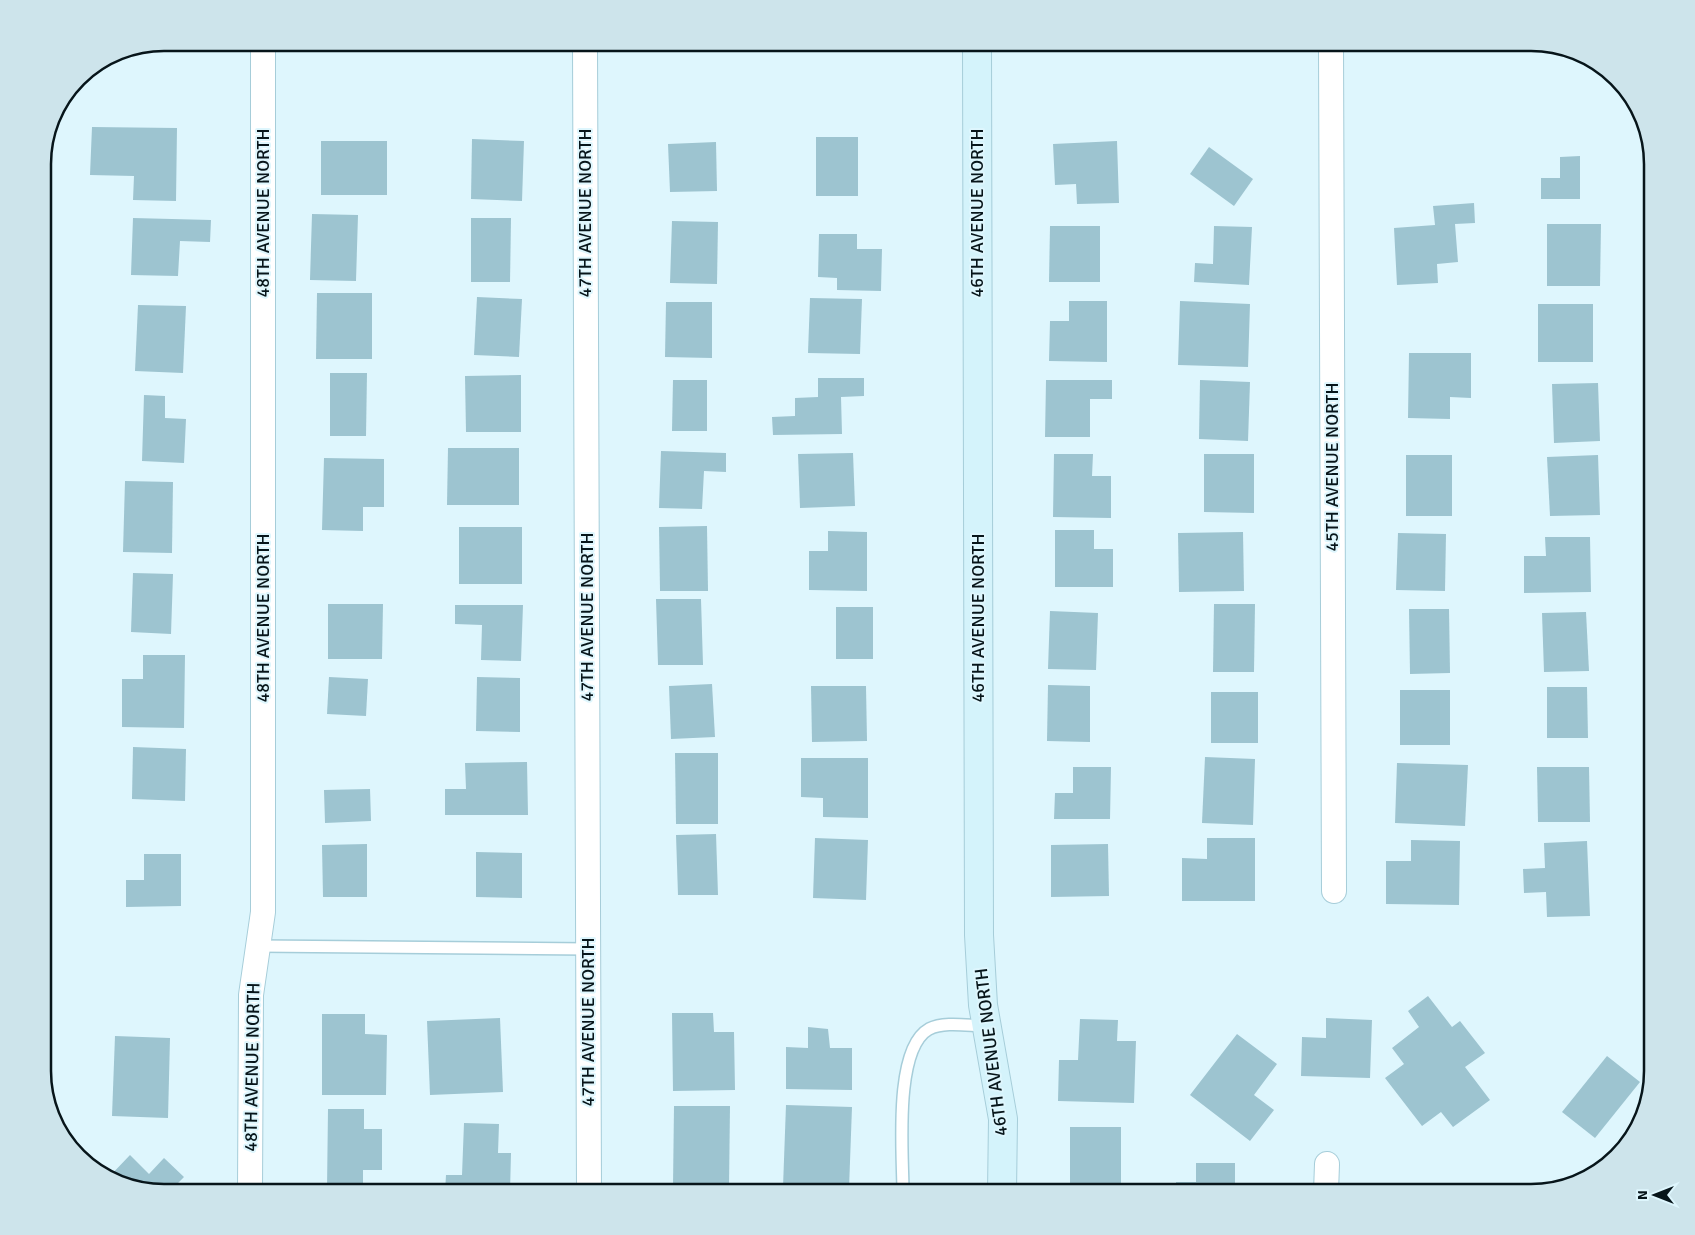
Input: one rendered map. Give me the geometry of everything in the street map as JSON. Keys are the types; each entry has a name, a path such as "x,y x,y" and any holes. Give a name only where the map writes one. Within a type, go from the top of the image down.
{"street":[{"name":"48TH AVENUE NORTH","path":"250,1184 251,995 263,912 263,51"},
{"name":"47TH AVENUE NORTH","path":"584,51 589,1184"},
{"name":"46TH AVENUE NORTH","path":"977,51 979,925 983,1005 1003,1119 1002,1184"},
{"name":"45TH AVENUE NORTH","path":"1331,51 1334,891"},
{"path":"1326,1184 1327,1164"}],"lane":[{"path":"258,946 588,949"},
{"path":"903,1184 902,1086 914,1047 928,1030 947,1025 986,1026"}],"building":[{"path":"92,127 177,128 176,201 133,200 134,176 90,175"},
{"path":"816,137 858,137 858,196 816,196"},
{"path":"472,139 524,141 522,201 471,199"},
{"path":"321,141 387,141 387,195 321,195"},
{"path":"1117,141 1119,203 1077,204 1076,184 1055,185 1053,144"},
{"path":"716,142 717,191 670,192 668,144"},
{"path":"1209,147 1253,179 1234,206 1190,174"},
{"path":"1580,156 1580,199 1541,199 1541,178 1560,178 1560,157"},
{"path":"1474,203 1475,223 1455,224 1458,262 1437,264 1438,283 1397,285 1394,228 1435,225 1433,206"},
{"path":"312,214 358,215 356,281 310,280"},
{"path":"133,218 211,220 210,242 180,241 178,276 131,275"},
{"path":"471,218 511,218 510,282 471,282"},
{"path":"672,221 718,222 717,284 670,283"},
{"path":"1547,224 1601,224 1600,286 1547,286"},
{"path":"1050,226 1100,226 1100,282 1049,282"},
{"path":"1214,226 1252,227 1249,285 1194,282 1195,263 1213,264"},
{"path":"819,234 857,234 857,249 882,249 881,291 837,290 837,278 818,277"},
{"path":"317,293 372,293 372,359 316,359"},
{"path":"477,297 522,299 519,357 474,355"},
{"path":"810,298 862,299 860,354 808,353"},
{"path":"1069,301 1107,301 1107,362 1049,361 1050,321 1069,321"},
{"path":"1180,301 1250,304 1248,367 1178,365"},
{"path":"666,302 712,302 712,358 665,357"},
{"path":"1538,304 1593,304 1593,362 1538,362"},
{"path":"138,305 186,306 183,373 135,371"},
{"path":"1409,353 1471,353 1471,398 1450,397 1450,419 1408,418"},
{"path":"330,373 367,373 366,436 330,436"},
{"path":"521,375 521,432 466,432 465,376"},
{"path":"818,378 864,378 864,396 841,397 842,434 773,435 772,417 795,416 795,398 818,397"},
{"path":"673,380 707,380 707,431 672,431"},
{"path":"1046,380 1112,380 1112,399 1090,399 1090,437 1045,437"},
{"path":"1200,380 1250,382 1248,441 1199,439"},
{"path":"1598,383 1600,441 1554,443 1552,384"},
{"path":"144,395 165,396 165,418 186,419 184,463 142,461"},
{"path":"448,448 519,448 519,505 447,505"},
{"path":"661,451 726,453 726,472 704,471 702,509 659,508"},
{"path":"853,453 855,506 800,508 798,454"},
{"path":"1054,454 1093,454 1092,476 1111,476 1111,518 1053,517"},
{"path":"1204,454 1254,454 1254,513 1204,512"},
{"path":"1406,455 1452,455 1452,516 1406,516"},
{"path":"1598,455 1600,515 1550,516 1547,457"},
{"path":"324,458 384,459 384,507 363,507 363,531 322,530"},
{"path":"125,481 173,482 172,553 123,552"},
{"path":"707,526 708,591 660,591 659,527"},
{"path":"459,527 522,527 522,584 459,584"},
{"path":"1055,530 1094,530 1094,549 1113,549 1113,587 1055,587"},
{"path":"828,531 867,532 867,591 809,590 809,551 828,551"},
{"path":"1243,532 1244,591 1179,592 1178,533"},
{"path":"1398,533 1446,534 1445,591 1396,590"},
{"path":"1545,537 1590,537 1591,592 1524,593 1524,556 1546,556"},
{"path":"133,573 173,574 171,634 131,632"},
{"path":"656,599 701,599 703,665 658,665"},
{"path":"328,604 383,604 382,659 328,659"},
{"path":"1214,604 1255,604 1254,672 1213,672"},
{"path":"455,605 523,605 521,661 481,660 482,625 455,624"},
{"path":"836,607 873,607 873,659 836,659"},
{"path":"1409,609 1449,609 1450,673 1410,674"},
{"path":"1050,611 1098,613 1096,670 1048,669"},
{"path":"1586,612 1589,671 1544,672 1542,613"},
{"path":"143,655 185,655 184,728 122,727 122,679 143,679"},
{"path":"329,677 368,679 366,716 327,714"},
{"path":"477,677 520,678 520,732 476,731"},
{"path":"712,684 715,737 671,739 669,686"},
{"path":"1048,685 1090,686 1090,742 1047,741"},
{"path":"811,686 866,686 867,741 812,742"},
{"path":"1547,687 1587,687 1588,738 1547,738"},
{"path":"1400,690 1450,690 1450,745 1400,745"},
{"path":"1211,692 1258,692 1258,743 1211,743"},
{"path":"133,747 186,749 185,801 132,799"},
{"path":"675,753 718,753 718,824 676,824"},
{"path":"1205,757 1255,759 1253,825 1202,823"},
{"path":"801,758 868,758 868,818 823,817 823,798 801,797"},
{"path":"527,762 528,815 445,815 445,789 466,789 465,763"},
{"path":"1397,763 1468,765 1465,826 1395,823"},
{"path":"1073,767 1111,767 1110,819 1054,819 1055,793 1073,793"},
{"path":"1537,767 1589,767 1590,822 1538,822"},
{"path":"370,789 371,821 325,823 324,790"},
{"path":"716,834 718,895 678,895 676,835"},
{"path":"815,838 868,840 866,900 813,898"},
{"path":"1207,838 1255,838 1255,901 1182,901 1182,858 1207,859"},
{"path":"1411,840 1460,841 1459,905 1386,904 1386,861 1411,861"},
{"path":"1587,841 1590,916 1547,917 1546,892 1524,893 1523,869 1545,868 1544,843"},
{"path":"367,844 367,897 323,897 322,845"},
{"path":"1108,844 1109,896 1051,897 1051,845"},
{"path":"476,852 522,853 522,898 476,897"},
{"path":"144,854 181,854 181,906 126,907 126,880 144,880"},
{"path":"1428,996 1452,1027 1460,1021 1485,1053 1465,1067 1490,1100 1453,1127 1441,1112 1422,1126 1385,1078 1404,1064 1392,1048 1419,1027 1408,1011"},
{"path":"672,1013 713,1013 714,1032 734,1032 735,1090 673,1091"},
{"path":"322,1014 365,1014 365,1034 387,1035 386,1095 322,1095"},
{"path":"500,1018 503,1092 430,1095 427,1021"},
{"path":"1326,1018 1372,1020 1370,1078 1301,1076 1302,1037 1326,1038"},
{"path":"1080,1019 1118,1020 1117,1041 1136,1041 1134,1103 1058,1101 1059,1060 1078,1060"},
{"path":"808,1027 828,1029 830,1048 852,1048 852,1090 786,1089 786,1047 808,1048"},
{"path":"1237,1034 1277,1064 1254,1095 1274,1110 1250,1141 1190,1095"},
{"path":"115,1036 170,1038 168,1118 112,1116"},
{"path":"1607,1056 1640,1082 1595,1138 1562,1112"},
{"path":"786,1105 852,1107 849,1184 783,1184"},
{"path":"674,1106 730,1106 729,1184 673,1184"},
{"path":"328,1109 364,1109 364,1129 382,1129 382,1170 363,1170 363,1184 327,1184"},
{"path":"464,1123 499,1124 498,1153 511,1153 510,1184 445,1184 446,1175 462,1175"},
{"path":"1070,1127 1121,1127 1121,1184 1070,1184"},
{"path":"130,1155 149,1174 164,1158 184,1177 177,1184 157,1184 142,1182 114,1172"},
{"path":"1196,1163 1235,1163 1235,1184 1176,1184 1176,1182 1196,1182"}]}
